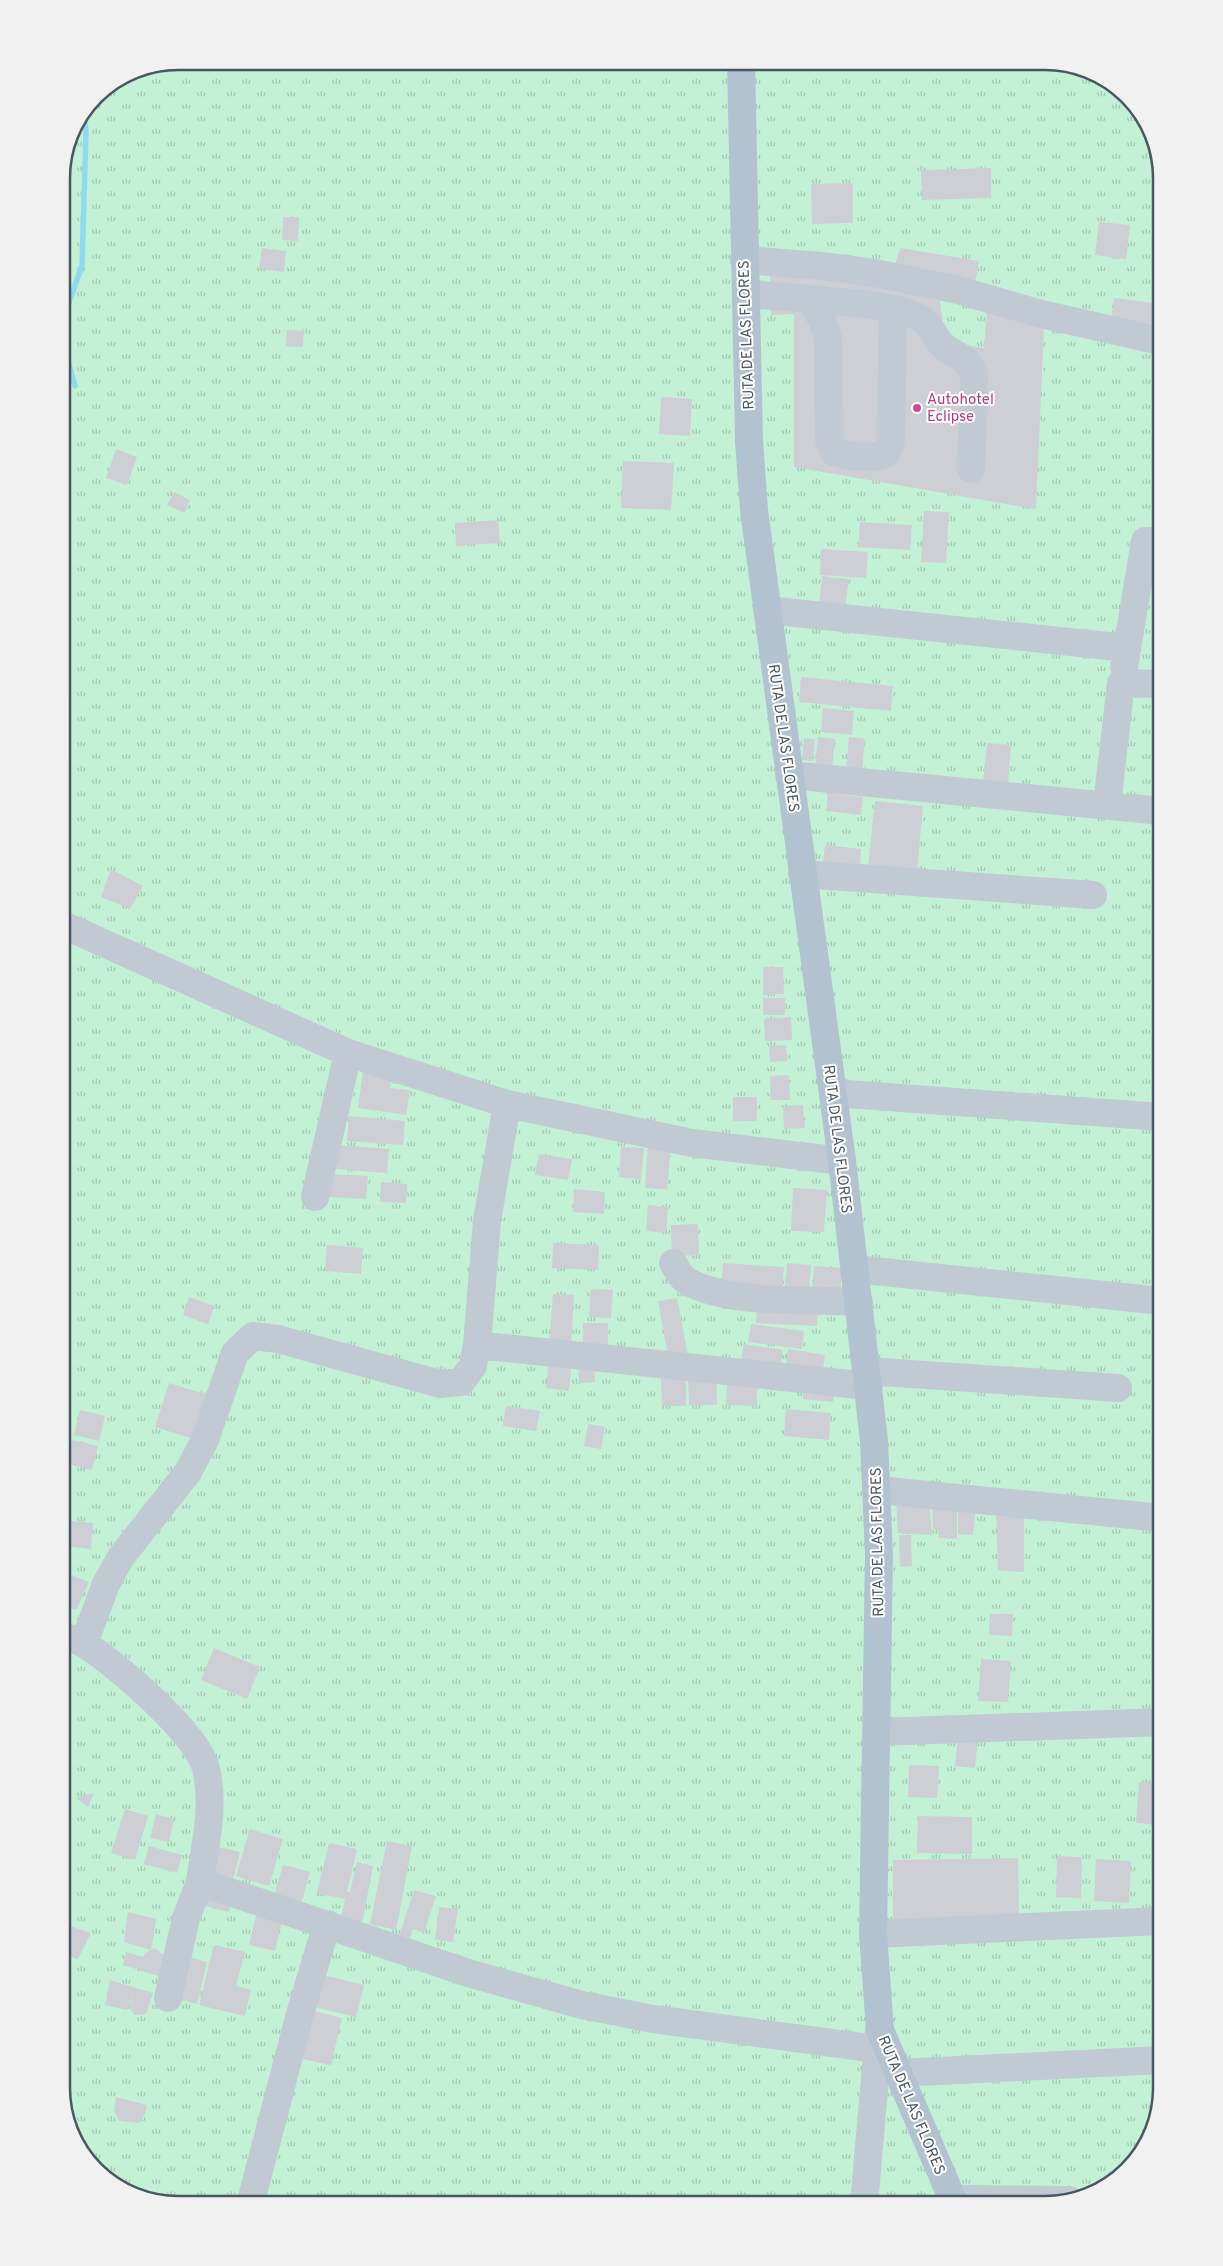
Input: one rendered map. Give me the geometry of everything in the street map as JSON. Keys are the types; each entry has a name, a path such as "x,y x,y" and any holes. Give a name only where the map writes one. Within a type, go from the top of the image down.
{"main road":[{"name":"RUTA DE LAS FLORES","path":"742,70 744,260 754,510 842,1161 868,1378 878,1490 878,1732 873,1934 879,2039 898,2073 951,2196"}],"street":[{"path":"744,260 822,266 876,273 958,290 1041,314 1153,339"},
{"path":"746,294 811,299 892,309 913,314 925,322 938,341 964,358 972,367 974,377 971,469"},
{"path":"811,299 823,322 828,339 830,440 834,452 847,456 876,458 887,453 891,440 892,309"},
{"path":"1107,805 1121,683 1145,541 1153,541"},
{"path":"768,610 1127,648"},
{"path":"1121,683 1153,684"},
{"path":"789,775 1153,810"},
{"path":"802,874 1092,895"},
{"path":"70,928 348,1053 507,1104 692,1143 842,1161"},
{"path":"315,1197 348,1053"},
{"path":"833,1093 1153,1116"},
{"path":"168,1998 186,1918 200,1882 210,1808 206,1767 185,1731 118,1667 73,1640 121,1557 188,1472 205,1440 236,1353 252,1336 278,1339 440,1384 461,1382 473,1366 478,1345 487,1221 507,1104"},
{"path":"673,1263 685,1280 712,1291 753,1297 859,1302"},
{"path":"855,1269 1153,1300"},
{"path":"478,1345 868,1378 1118,1388"},
{"path":"878,1490 1153,1517"},
{"path":"878,1732 1153,1722"},
{"path":"200,1882 468,1973 582,2005 653,2019 879,2039 865,2196"},
{"path":"873,1934 1153,1921"},
{"path":"252,2196 301,2010 327,1924"},
{"path":"898,2073 1153,2060"}],"green space":[{"path":"171,70 1052,70 1080,76 1105,88 1135,118 1145,137 1151,157 1153,178 1153,2088 1151,2109 1147,2123 1135,2148 1111,2174 1086,2188 1052,2196 171,2196 137,2188 112,2174 92,2154 78,2129 70,2095 70,171 78,137 92,112 107,97 118,88 137,78"}],"building":[{"path":"991,168 991,198 922,200 921,170"},
{"path":"853,183 853,223 812,224 811,184"},
{"path":"283,217 299,217 298,241 282,240"},
{"path":"1099,222 1130,225 1126,259 1095,255"},
{"path":"262,248 286,251 284,272 259,269"},
{"path":"900,248 979,261 974,290 894,269"},
{"name":"Autohotel Eclipse","path":"770,273 865,281 940,301 945,341 984,348 987,310 1044,326 1036,509 794,467 794,314 771,315"},
{"path":"1114,298 1153,303 1153,325 1111,320"},
{"path":"287,330 304,331 303,347 286,346"},
{"path":"661,397 692,399 690,436 659,434"},
{"path":"116,449 137,457 127,485 106,478"},
{"path":"623,461 674,463 671,510 621,508"},
{"path":"174,492 190,500 185,513 167,505"},
{"path":"924,511 949,512 946,563 921,562"},
{"path":"498,520 500,543 456,546 455,523"},
{"path":"860,522 912,525 910,550 858,547"},
{"path":"821,549 868,552 866,578 820,575"},
{"path":"822,576 849,579 845,607 819,604"},
{"path":"801,677 893,686 891,711 799,702"},
{"path":"823,708 854,711 852,735 821,732"},
{"path":"818,737 835,739 832,770 815,769"},
{"path":"849,737 865,739 862,770 846,768"},
{"path":"804,738 815,739 813,761 802,760"},
{"path":"987,743 1011,745 1008,784 983,782"},
{"path":"828,793 863,797 861,815 826,811"},
{"path":"875,801 923,806 917,871 868,866"},
{"path":"825,845 861,849 860,867 823,863"},
{"path":"111,869 143,886 130,909 101,897"},
{"path":"763,967 783,967 784,994 763,995"},
{"path":"763,998 785,998 785,1015 763,1015"},
{"path":"791,1017 792,1040 765,1041 764,1019"},
{"path":"786,1045 787,1061 770,1062 769,1046"},
{"path":"363,1071 391,1074 390,1088 410,1090 406,1115 358,1108"},
{"path":"789,1075 790,1100 771,1100 770,1076"},
{"path":"733,1097 757,1097 757,1121 733,1121"},
{"path":"803,1105 805,1128 784,1129 783,1106"},
{"path":"349,1116 405,1121 403,1145 347,1141"},
{"path":"648,1143 671,1145 667,1189 645,1188"},
{"path":"338,1145 389,1149 387,1173 336,1169"},
{"path":"621,1147 644,1148 641,1179 619,1177"},
{"path":"539,1154 572,1159 568,1180 535,1175"},
{"path":"331,1174 368,1176 366,1199 329,1197"},
{"path":"381,1182 407,1184 406,1203 380,1202"},
{"path":"793,1188 827,1190 824,1232 791,1231"},
{"path":"574,1189 605,1192 604,1214 573,1212"},
{"path":"648,1205 668,1207 666,1233 646,1231"},
{"path":"698,1224 699,1255 672,1256 671,1225"},
{"path":"553,1243 599,1245 598,1270 552,1268"},
{"path":"327,1245 363,1248 361,1274 325,1271"},
{"path":"723,1263 784,1267 782,1293 721,1288"},
{"path":"787,1263 811,1265 809,1292 785,1290"},
{"path":"814,1266 842,1268 840,1297 812,1294"},
{"path":"591,1289 613,1290 611,1318 589,1317"},
{"path":"553,1294 574,1295 571,1346 549,1345"},
{"path":"189,1297 214,1306 208,1324 183,1315"},
{"path":"677,1298 688,1356 669,1360 658,1301"},
{"path":"757,1300 818,1303 817,1326 756,1323"},
{"path":"583,1323 608,1323 608,1346 583,1346"},
{"path":"751,1324 804,1331 802,1349 748,1342"},
{"path":"743,1344 783,1350 780,1371 741,1365"},
{"path":"788,1349 825,1355 822,1377 785,1372"},
{"path":"549,1356 572,1358 569,1391 546,1388"},
{"path":"594,1361 595,1382 579,1383 578,1362"},
{"path":"686,1371 686,1406 662,1406 661,1372"},
{"path":"717,1376 717,1405 689,1405 688,1377"},
{"path":"727,1382 757,1382 757,1406 726,1405"},
{"path":"805,1382 835,1385 833,1402 803,1399"},
{"path":"169,1383 211,1396 197,1440 155,1427"},
{"path":"506,1406 540,1411 536,1431 503,1426"},
{"path":"786,1409 831,1413 829,1440 784,1436"},
{"path":"80,1410 105,1416 99,1441 74,1435"},
{"path":"588,1424 605,1427 601,1449 584,1446"},
{"path":"72,1440 98,1446 92,1470 70,1465"},
{"path":"896,1499 929,1501 932,1535 898,1533"},
{"path":"932,1502 957,1503 957,1539 939,1538 938,1529 933,1529"},
{"path":"958,1503 976,1504 973,1535 958,1534"},
{"path":"996,1508 1024,1510 1024,1572 998,1570"},
{"path":"70,1521 93,1523 91,1549 70,1547"},
{"path":"899,1535 911,1535 912,1566 900,1567"},
{"path":"70,1575 89,1582 76,1610 70,1608"},
{"path":"990,1614 1013,1614 1012,1636 989,1635"},
{"path":"214,1648 260,1667 247,1699 201,1680"},
{"path":"981,1659 1011,1661 1008,1702 978,1701"},
{"path":"958,1735 978,1737 975,1768 955,1766"},
{"path":"909,1765 939,1766 937,1798 908,1797"},
{"path":"1139,1782 1153,1783 1153,1824 1136,1823"},
{"path":"94,1793 88,1807 76,1798"},
{"path":"125,1809 148,1816 135,1860 111,1853"},
{"path":"156,1814 174,1819 169,1842 150,1838"},
{"path":"918,1816 972,1817 972,1854 917,1853"},
{"path":"250,1829 283,1839 269,1886 236,1876"},
{"path":"387,1841 412,1846 396,1930 370,1924"},
{"path":"329,1843 357,1849 347,1892 350,1892 357,1862 373,1866 361,1929 340,1923 345,1899 317,1893"},
{"path":"149,1846 182,1855 177,1873 144,1864"},
{"path":"215,1846 240,1852 232,1883 207,1876"},
{"path":"1057,1856 1082,1857 1081,1898 1056,1897"},
{"path":"1018,1858 1019,1920 893,1919 893,1860"},
{"path":"1096,1859 1131,1861 1129,1903 1094,1901"},
{"path":"283,1865 310,1872 301,1904 274,1896"},
{"path":"414,1890 436,1896 424,1933 413,1929 408,1944 398,1940"},
{"path":"208,1891 232,1897 229,1912 204,1906"},
{"path":"439,1907 458,1909 453,1942 435,1940"},
{"path":"257,1911 283,1917 275,1951 249,1945"},
{"path":"128,1912 156,1919 151,1950 124,1942"},
{"path":"70,1926 91,1933 78,1959 70,1957"},
{"path":"214,1945 245,1952 236,1986 251,1990 245,2016 199,2005"},
{"path":"155,1948 160,1953 173,1958 168,1979 123,1965 126,1952 143,1957 145,1953"},
{"path":"184,1956 207,1962 197,2004 173,1998"},
{"path":"319,1974 364,1985 356,2017 311,2006"},
{"path":"110,1980 153,1993 146,2014 135,2015 129,2008 134,1994 127,2010 105,2005"},
{"path":"309,2010 342,2018 331,2065 297,2058"},
{"path":"116,2097 147,2105 145,2114 139,2123 119,2121 114,2111"}],"waterway":[{"path":"70,299 82,266 85,124"},
{"path":"70,368 75,386"}],"place":[{"name":"Autohotel Eclipse","path":"917,408"}]}
